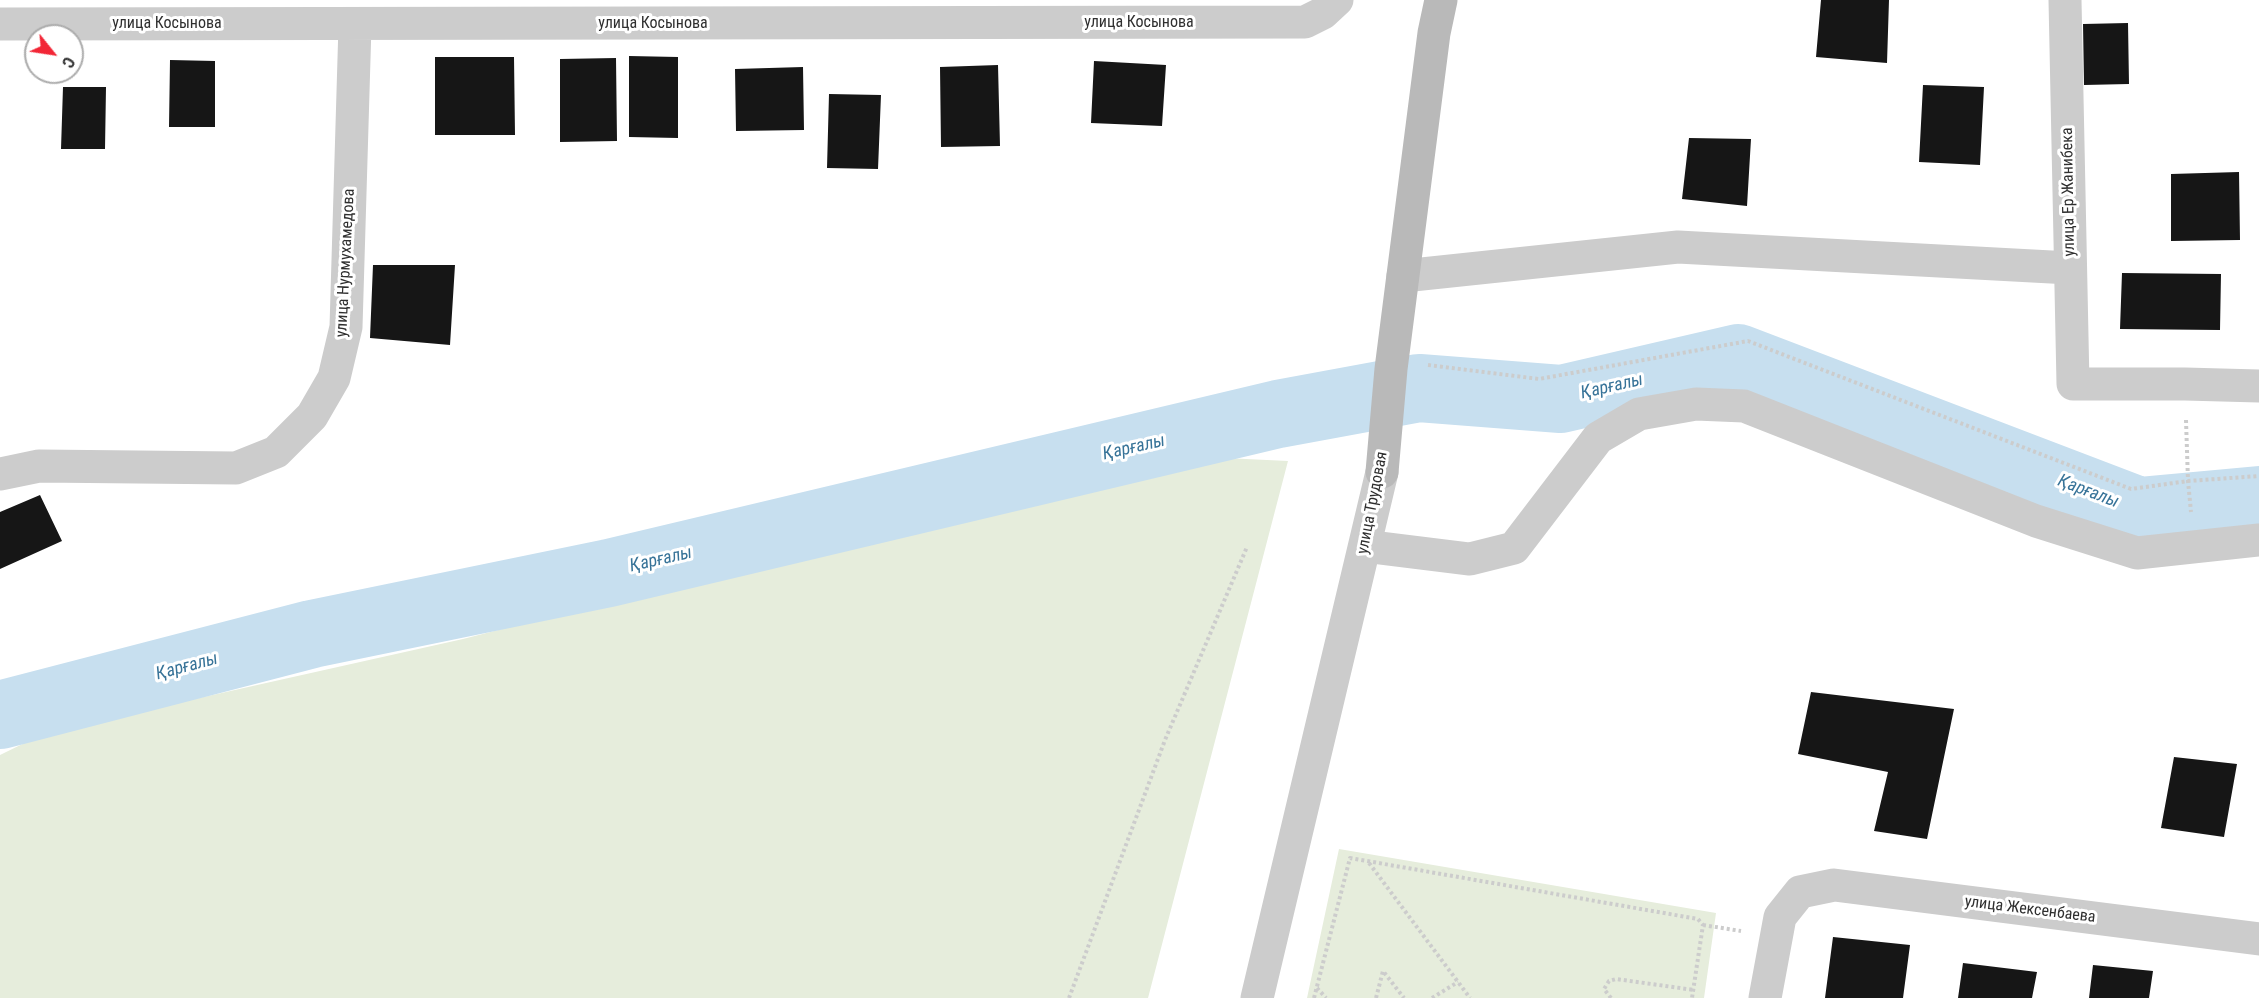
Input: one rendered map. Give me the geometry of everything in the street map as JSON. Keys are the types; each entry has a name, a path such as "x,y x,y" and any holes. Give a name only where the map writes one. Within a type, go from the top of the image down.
{"street":[{"name":"улица Косынова","path":"0,24 1305,22 1323,13 1337,0"},
{"name":"улица Трудовая","path":"1257,998 1382,472 1391,369 1434,33 1441,0"},
{"name":"улица Ер Жанибека","path":"2065,0 2073,384 2185,384"},
{"name":"улица Нурмухамедова","path":"0,474 39,466 236,468 276,452 312,416 334,378 346,327 355,25"},
{"path":"1403,276 1678,247 2070,267"},
{"path":"2185,384 2259,387"},
{"path":"1365,546 1470,559 1514,548 1598,438 1639,414 1696,404 1744,406 2036,521 2137,553 2259,540"},
{"name":"улица Жексенбаева","path":"1766,998 1780,917 1800,892 1834,885 2259,939"}],"path":[{"path":"2185,384 2188,481 2193,523"},
{"path":"1069,998 1165,740 1247,546"},
{"path":"1314,998 1350,858 1698,919 1703,925 1692,998"},
{"path":"1368,862 1470,998"},
{"path":"1376,998 1383,971 1404,998"},
{"path":"1611,998 1604,989 1609,981 1616,979 1694,990"},
{"path":"1432,998 1458,982"},
{"path":"1317,987 1326,998"}],"green space":[{"path":"1225,458 1288,461 1148,998 0,998 0,755 47,732 463,639 1148,464"},
{"path":"1339,849 1716,913 1704,998 1307,998"}],"building":[{"path":"1821,0 1889,0 1887,63 1816,57"},
{"path":"2128,23 2129,84 2084,85 2083,24"},
{"path":"629,56 678,57 678,138 629,137"},
{"path":"435,57 514,57 515,135 435,135"},
{"path":"616,58 617,141 560,142 560,59"},
{"path":"170,60 215,61 215,127 169,127"},
{"path":"1094,61 1166,65 1162,126 1091,123"},
{"path":"998,65 1000,146 941,147 940,67"},
{"path":"803,67 804,130 736,131 735,69"},
{"path":"1923,85 1984,87 1980,165 1919,162"},
{"path":"63,87 106,87 105,149 61,149"},
{"path":"829,94 881,95 878,169 827,168"},
{"path":"1689,138 1751,139 1747,206 1682,199"},
{"path":"2239,172 2240,240 2171,241 2171,174"},
{"path":"373,265 455,265 450,345 370,338"},
{"path":"2122,273 2221,274 2220,330 2120,329"},
{"path":"40,495 62,541 0,569 0,512"},
{"path":"1811,692 1954,709 1927,839 1874,831 1888,772 1798,754"},
{"path":"2174,757 2237,764 2224,837 2161,828"},
{"path":"1833,937 1910,945 1903,998 1825,998"},
{"path":"1963,963 2037,972 2032,998 1958,998"},
{"path":"2093,965 2153,971 2149,998 2089,998"}],"waterway":[{"name":"Қарғалы","path":"0,715 312,634 609,573 1278,414 1419,388 1561,399 1738,358 2139,511 2259,500"}]}
